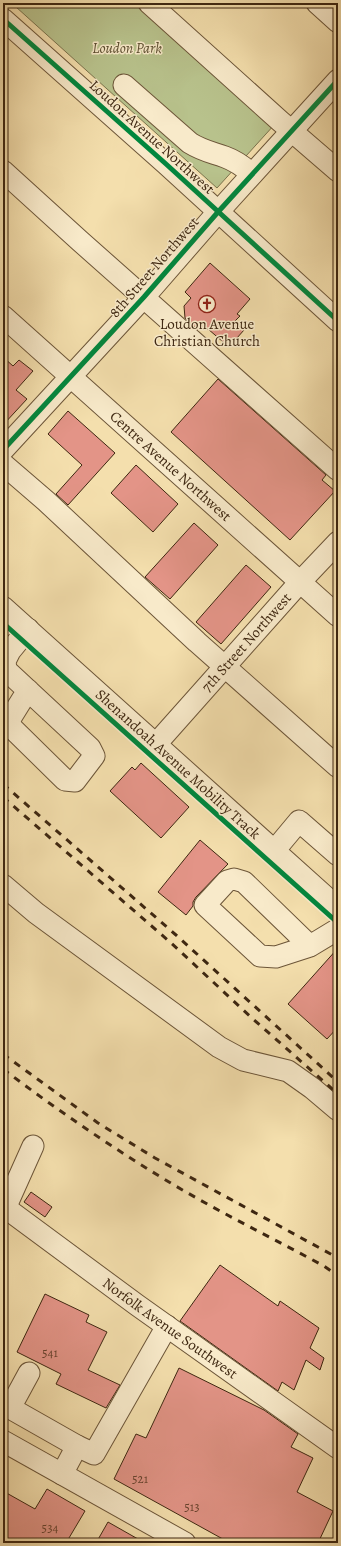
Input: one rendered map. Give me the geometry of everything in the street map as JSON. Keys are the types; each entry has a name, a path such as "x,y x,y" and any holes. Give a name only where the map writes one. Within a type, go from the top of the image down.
{"street":[{"path":"149,3 338,172"},
{"path":"317,3 338,22"},
{"name":"Loudon Avenue Northwest","path":"3,19 338,321"},
{"name":"8th Street Northwest","path":"3,450 144,297 218,212 338,80"},
{"path":"124,85 190,143 202,151 226,157 236,162 252,174"},
{"path":"3,171 338,470"},
{"name":"Centre Avenue Northwest","path":"3,316 338,616"},
{"path":"3,464 46,501 225,666 338,767"},
{"name":"7th Street Northwest","path":"156,744 300,582 338,542"},
{"path":"3,607 338,908"},
{"path":"28,629 10,651 5,661 6,670 28,690"},
{"path":"274,850 299,821 338,856"},
{"path":"310,946 244,882 234,880 227,881 205,904 260,956 276,957 310,946 338,929"},
{"path":"3,885 36,913 219,1047 243,1060 288,1071 312,1088 338,1110"},
{"path":"4,1209 33,1146"},
{"name":"Norfolk Avenue Southwest","path":"4,1209 338,1448"},
{"path":"29,1372 10,1408 94,1454 167,1326"},
{"path":"3,1441 186,1543"},
{"path":"62,1474 77,1446"}],"green space":[{"name":"Loudon Park","path":"19,3 141,3 275,124 217,188 16,7"}],"building":[{"path":"210,263 250,299 237,314 240,316 234,322 244,330 229,347 208,329 197,329 185,318 184,306 191,298 185,292"},
{"path":"3,357 13,366 19,360 33,371 16,390 27,399 3,425"},
{"path":"218,379 326,475 322,480 335,491 290,540 171,432"},
{"path":"68,411 115,453 68,505 56,494 82,465 48,434"},
{"path":"136,465 178,504 153,532 111,493"},
{"path":"194,523 218,545 170,599 145,577"},
{"path":"246,565 271,587 221,644 196,622"},
{"path":"141,763 189,807 161,838 110,791 132,767 135,770"},
{"path":"200,840 228,864 196,897 193,902 193,906 186,915 158,892"},
{"path":"338,948 338,1027 327,1039 288,1004"},
{"path":"31,1192 52,1207 45,1217 24,1202"},
{"path":"220,1265 278,1306 280,1301 319,1328 310,1348 324,1358 320,1370 306,1360 294,1390 282,1382 278,1391 180,1321"},
{"path":"45,1294 89,1315 86,1322 107,1332 88,1370 120,1385 106,1408 56,1384 61,1374 17,1352"},
{"path":"179,1368 264,1410 298,1434 291,1447 313,1458 297,1492 333,1511 318,1543 230,1543 114,1479 136,1434 146,1438"},
{"path":"47,1489 85,1511 66,1543 3,1543 3,1491 35,1509"},
{"path":"108,1522 145,1543 96,1543"}],"railway":[{"path":"3,784 176,935 338,1082"},
{"path":"3,797 170,942 253,1019 338,1094"},
{"path":"3,1054 98,1123 155,1158 338,1258"},
{"path":"3,1069 43,1099 147,1169 207,1204 324,1266 338,1276"}],"cycle path":[{"path":"3,19 166,164 338,321"},
{"path":"3,450 144,297 218,212 338,80"},
{"name":"Shenandoah Avenue Mobility Track","path":"3,623 338,923"}],"place":[{"name":"Loudon Avenue Christian Church","path":"207,304"}]}
